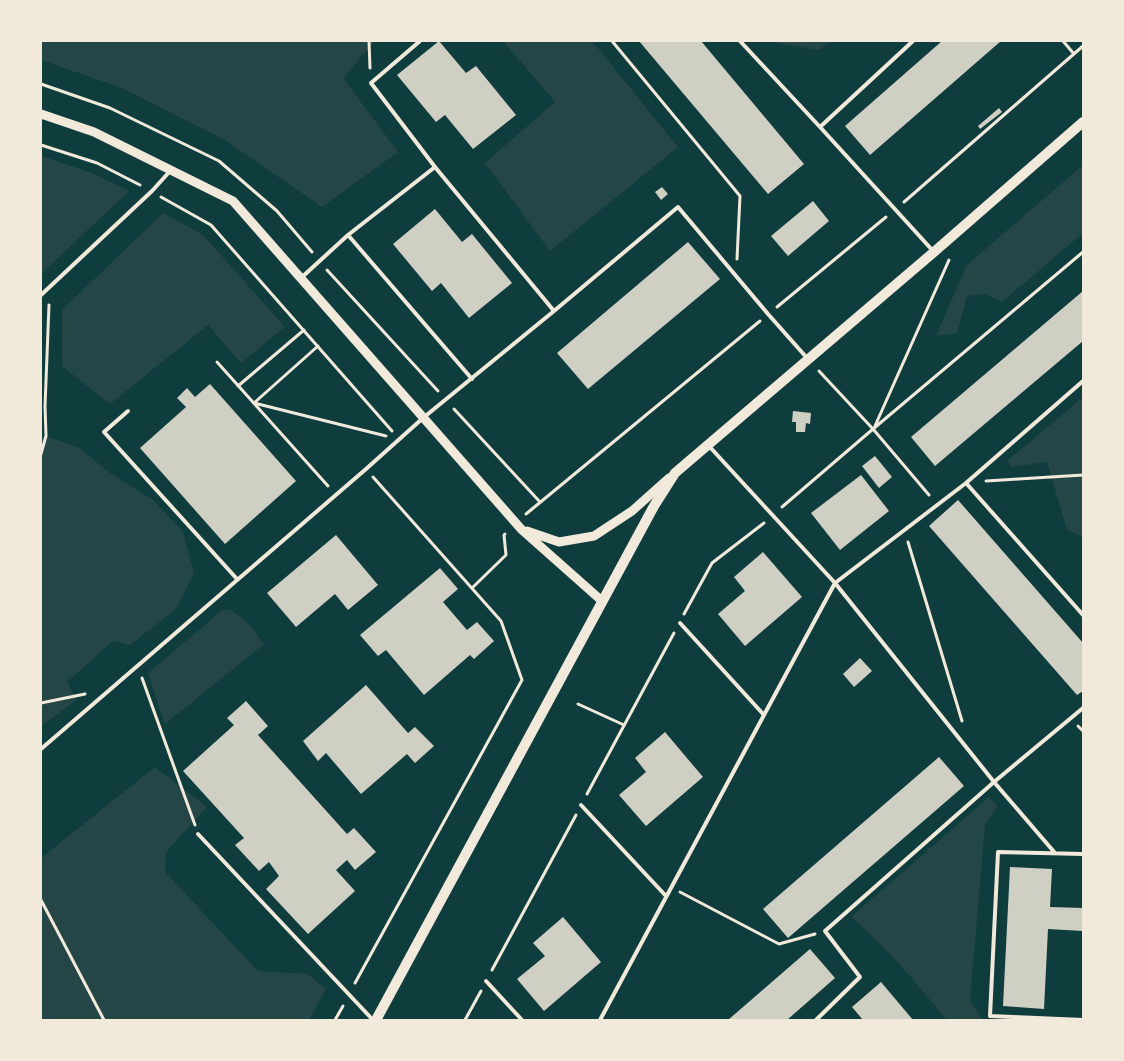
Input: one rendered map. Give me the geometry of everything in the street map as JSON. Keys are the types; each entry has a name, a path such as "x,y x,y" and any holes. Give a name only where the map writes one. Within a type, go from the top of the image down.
{"main road":[{"path":"375,1020 654,506 675,474 1083,122"}],"street":[{"path":"41,114 94,132 233,201 522,530 602,601"},
{"path":"522,530 559,542 594,536 632,511 675,474"}],"lane":[{"path":"420,41 371,83 435,167 554,311"},
{"path":"740,41 934,252"},
{"path":"820,127 913,41"},
{"path":"301,278 348,235 435,167"},
{"path":"41,296 152,191 171,170"},
{"path":"41,749 423,418 678,207 808,360"},
{"path":"348,235 472,379"},
{"path":"600,1020 835,583 966,483 1083,381"},
{"path":"128,411 104,432 237,579"},
{"path":"708,445 835,583 994,782 1055,853"},
{"path":"966,483 1083,615"},
{"path":"680,623 764,715"},
{"path":"818,1019 860,977 825,931 994,782 1083,708"},
{"path":"581,805 666,896"},
{"path":"198,834 375,1020"},
{"path":"1083,854 998,852 990,1016 1083,1020"},
{"path":"486,981 522,1020"}],"path":[{"path":"369,41 371,83"},
{"path":"612,41 740,196 736,277"},
{"path":"1063,41 1074,54"},
{"path":"41,145 97,164 152,191 211,225 399,439"},
{"path":"873,429 952,252"},
{"path":"465,1020 712,562 773,515 1083,252"},
{"path":"41,454 46,436 45,406 49,288"},
{"path":"238,386 304,330"},
{"path":"254,403 318,346"},
{"path":"808,360 873,429 937,505"},
{"path":"216,362 335,494"},
{"path":"254,403 399,439"},
{"path":"335,1020 522,680 501,621 366,469"},
{"path":"966,483 1083,475"},
{"path":"904,530 964,728"},
{"path":"138,665 198,834"},
{"path":"41,703 86,693"},
{"path":"578,704 624,725"},
{"path":"671,888 779,944 825,931"},
{"path":"41,900 104,1020"}],"shaded area":[{"path":"41,41 375,41 343,78 398,152 322,207 225,140 122,88 41,60"},
{"path":"503,41 592,41 678,147 550,251 485,163 555,102"},
{"path":"776,41 830,41 819,50 778,43"},
{"path":"41,156 92,173 129,191 41,274"},
{"path":"1083,165 1083,233 1002,302 985,294 967,296 957,333 936,336 967,265"},
{"path":"163,213 203,235 285,327 241,363 208,325 110,404 62,366 62,310"},
{"path":"1083,397 1083,537 1067,530 1047,462 1011,467 1007,461"},
{"path":"41,436 80,448 107,471 153,500 183,532 194,574 175,610 130,645 113,641 67,682 77,700 41,726"},
{"path":"227,609 243,619 264,644 165,724 148,673 220,612"},
{"path":"155,767 207,807 166,852 165,872 258,971 307,974 326,989 309,1020 41,1020 41,858"},
{"path":"989,797 998,806 985,824 970,1000 983,1020 947,1020 889,953 851,917"}],"building":[{"path":"439,41 466,73 476,66 516,115 473,149 445,115 436,122 397,75"},
{"path":"639,41 701,41 804,164 768,194"},
{"path":"942,41 1001,41 870,155 845,126"},
{"path":"999,108 1002,112 980,129 978,126"},
{"path":"662,187 668,194 661,200 655,192"},
{"path":"813,201 829,221 788,256 771,236"},
{"path":"435,209 462,242 472,234 512,283 469,318 441,283 432,291 393,244"},
{"path":"688,242 720,279 588,389 557,353"},
{"path":"1083,291 1083,341 935,466 911,437"},
{"path":"210,384 296,481 225,544 140,448 186,407 177,398 187,388 195,397"},
{"path":"793,411 811,413 810,424 806,423 805,432 796,432 796,422 792,422"},
{"path":"875,456 892,477 879,488 862,466"},
{"path":"861,475 889,511 840,550 811,513"},
{"path":"958,500 1083,643 1083,691 1077,695 929,526"},
{"path":"336,535 378,585 348,610 335,594 296,627 267,593"},
{"path":"763,552 802,597 745,646 718,614 745,591 734,577"},
{"path":"440,568 458,589 443,602 467,630 477,622 494,641 474,659 470,655 424,695 386,650 378,656 360,635"},
{"path":"860,658 872,671 854,687 843,674"},
{"path":"366,685 408,733 415,727 434,746 415,763 407,754 361,794 326,753 318,761 303,741"},
{"path":"246,701 268,726 258,735 347,834 354,828 376,852 355,870 347,860 336,870 355,891 308,934 266,889 279,876 269,862 259,871 235,845 244,838 183,771 234,725 227,718"},
{"path":"665,732 703,777 646,826 619,795 646,772 635,758"},
{"path":"939,757 964,786 788,938 763,909"},
{"path":"1010,867 1052,869 1050,907 1083,908 1083,931 1048,929 1044,1009 1003,1006"},
{"path":"563,917 601,962 544,1011 517,979 545,956 533,943"},
{"path":"810,949 835,978 787,1020 728,1020"},
{"path":"881,982 913,1020 863,1020 852,1007"}]}
